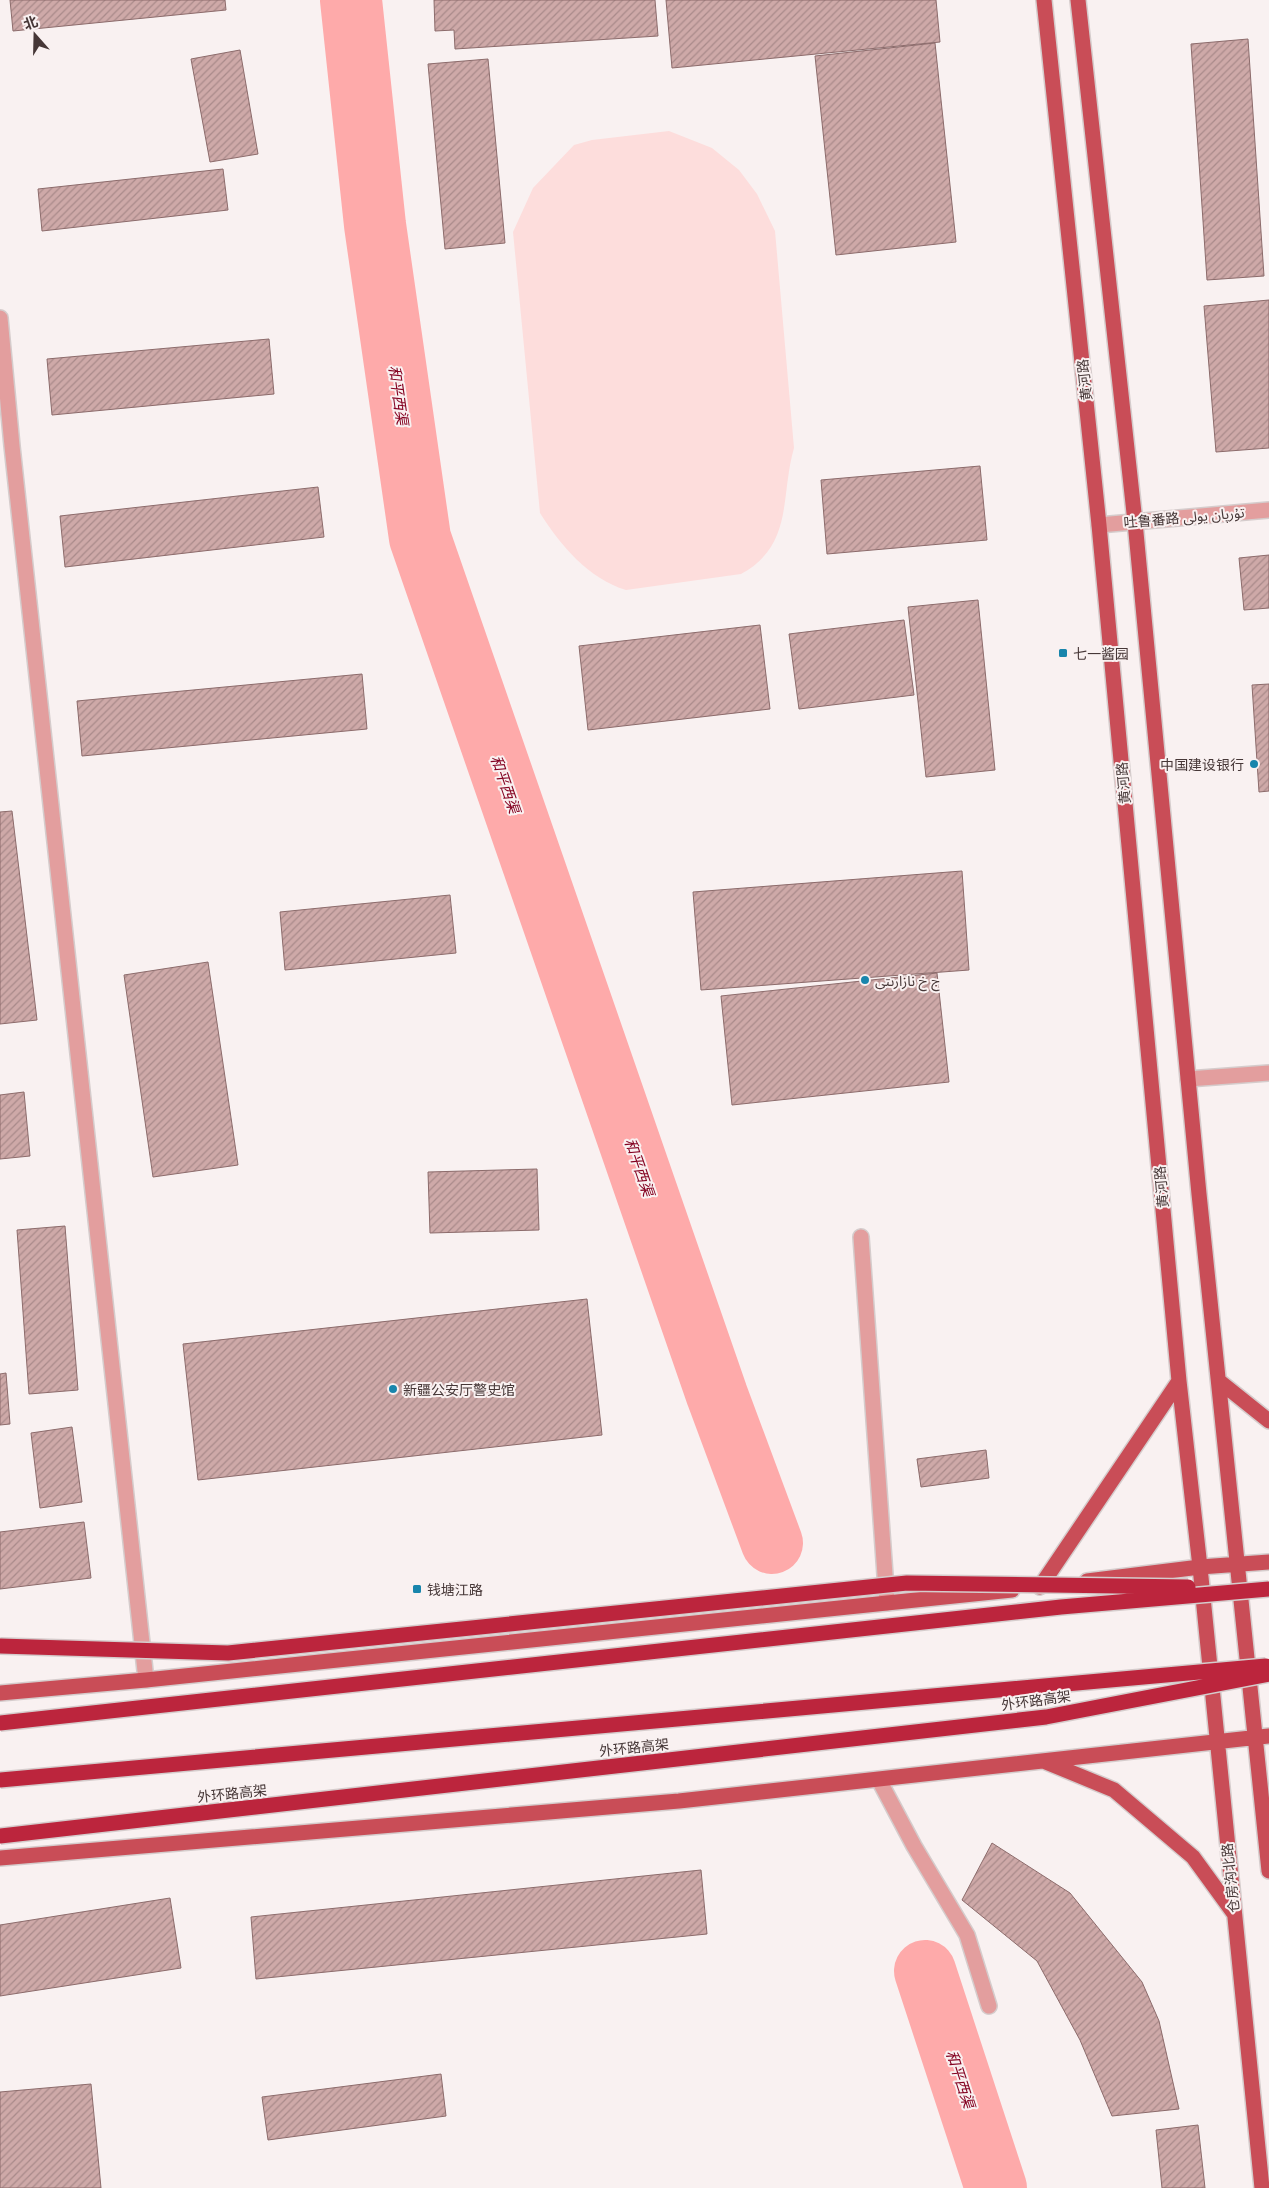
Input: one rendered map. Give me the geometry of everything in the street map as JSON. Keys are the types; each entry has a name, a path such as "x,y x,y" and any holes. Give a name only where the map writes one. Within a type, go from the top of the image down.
{"highway":[{"path":"0,1646 228,1653 907,1583 1269,1589"},
{"path":"0,1723 1051,1608 1269,1589"},
{"path":"0,1780 1269,1666"},
{"name":"外环路高架","path":"0,1836 1046,1717 1269,1674"}],"main road":[{"name":"黄河路","path":"1044,0 1099,525 1179,1381 1200,1567"},
{"path":"1078,0 1135,522 1219,1381 1239,1564 1262,1737 1269,1871"},
{"path":"1040,1587 1179,1381"},
{"path":"1219,1381 1269,1421"},
{"path":"0,1692 146,1680 1040,1587 1200,1567 1269,1562"},
{"name":"仓房沟北路","path":"1200,1567 1262,2188"},
{"path":"0,1858 679,1801 1262,1737"},
{"path":"1045,1762 1114,1790 1193,1857 1234,1913"}],"street":[{"path":"0,318 12,446 146,1680"},
{"name":"吐鲁番路 تۇرپان يولى","path":"1099,525 1269,510"},
{"path":"1188,1079 1269,1073"},
{"path":"860,1237 887,1603"},
{"path":"878,1780 966,1935 989,2006"}],"shaded area":[{"path":"669,131 712,148 739,170 757,194 775,231 794,448 782,518 777,534 770,549 758,562 741,574 626,590 600,578 588,569 566,549 540,513 513,232 533,188 574,145 592,140"}],"building":[{"path":"10,0 225,0 226,10 13,31"},
{"path":"434,0 655,0 658,36 455,49 454,30 435,31"},
{"path":"666,0 936,0 940,42 672,68"},
{"path":"1248,39 1264,276 1207,280 1191,44"},
{"path":"935,43 956,242 836,255 815,56"},
{"path":"240,50 258,154 210,162 191,59"},
{"path":"488,59 505,243 445,249 428,64"},
{"path":"223,169 228,210 42,231 38,189"},
{"path":"1269,300 1269,448 1216,452 1204,306"},
{"path":"269,339 274,394 52,415 47,359"},
{"path":"980,466 987,540 827,554 821,480"},
{"path":"318,487 324,537 65,567 60,516"},
{"path":"1269,555 1269,608 1244,610 1239,558"},
{"path":"978,600 995,770 926,777 908,607"},
{"path":"904,620 914,695 799,709 789,634"},
{"path":"760,625 770,709 588,730 579,646"},
{"path":"362,674 367,729 82,756 77,701"},
{"path":"1269,684 1269,791 1259,792 1252,685"},
{"path":"12,811 37,1020 0,1024 0,812"},
{"path":"962,871 969,970 701,990 693,892"},
{"path":"450,895 456,953 285,970 280,912"},
{"path":"208,962 238,1165 153,1177 124,975"},
{"path":"937,973 949,1082 732,1105 721,996"},
{"path":"24,1092 30,1156 0,1159 0,1095"},
{"path":"537,1169 539,1230 430,1233 428,1172"},
{"path":"65,1226 78,1390 29,1394 17,1230"},
{"name":"新疆公安厅警史馆","path":"587,1299 602,1435 198,1480 183,1344"},
{"path":"6,1373 10,1424 0,1425 0,1374"},
{"path":"72,1427 82,1502 40,1508 31,1433"},
{"path":"986,1450 989,1478 921,1487 917,1459"},
{"path":"84,1522 91,1578 0,1589 0,1532"},
{"path":"992,1843 1070,1893 1142,1982 1159,2021 1179,2109 1112,2116 1080,2040 1037,1961 962,1900"},
{"path":"701,1870 707,1934 256,1979 251,1917"},
{"path":"170,1898 181,1968 0,1996 0,1925"},
{"path":"441,2074 446,2116 268,2140 262,2097"},
{"path":"91,2084 101,2188 0,2188 0,2092"},
{"path":"1198,2125 1205,2188 1162,2188 1156,2130"}],"waterway":[{"name":"和平西渠","path":"351,0 375,225 420,538 717,1395 772,1543"},
{"name":"和平西渠","path":"925,1971 996,2188"}],"place":[{"name":"七一酱园","path":"1063,653"},
{"name":"中国建设银行","path":"1254,764"},
{"name":"ج خ نازارىتى","path":"865,980"},
{"name":"新疆公安厅警史馆","path":"393,1389"},
{"name":"钱塘江路","path":"417,1589"}]}
